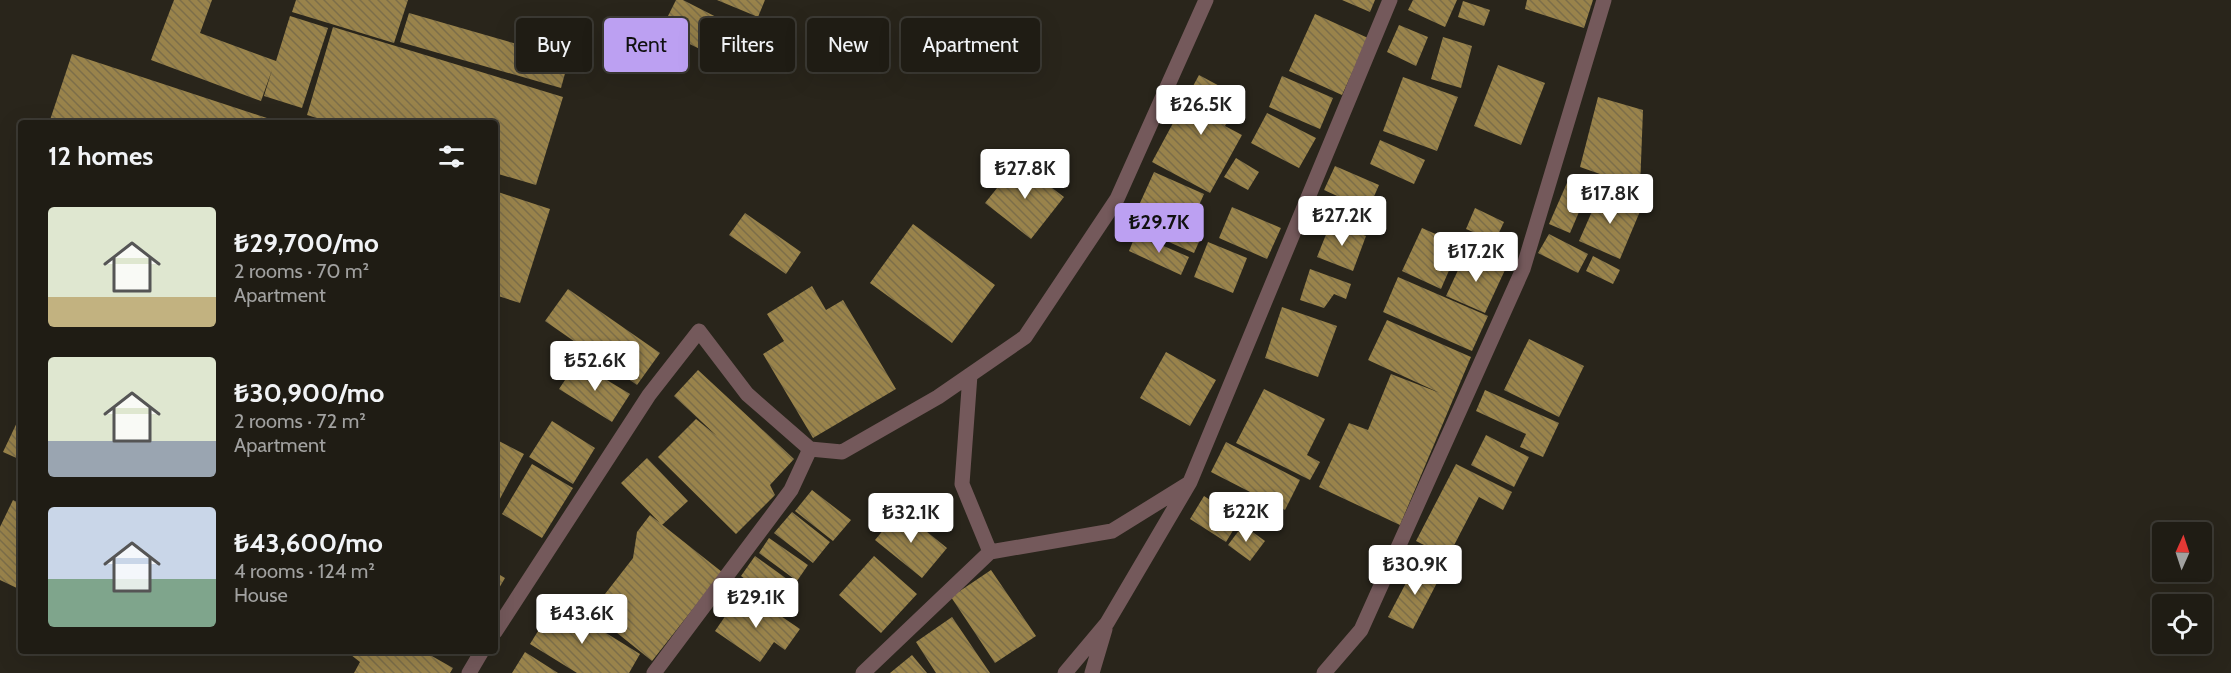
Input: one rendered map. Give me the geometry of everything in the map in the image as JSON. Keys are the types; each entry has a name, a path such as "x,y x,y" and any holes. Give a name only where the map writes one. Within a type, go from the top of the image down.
{"street":[{"path":"498,627 649,395 699,331 747,394 810,449 842,452 938,397 1025,338 1117,199 1206,0"},
{"path":"1065,673 1107,623 1190,482 1390,0"},
{"path":"1324,673 1361,630 1523,269 1604,0"},
{"path":"970,375 962,484 990,552"},
{"path":"654,673 791,490 810,449"},
{"path":"863,673 990,552 1112,531 1190,482"},
{"path":"1092,673 1107,623"},
{"path":"469,673 480,654"}],"building":[{"path":"174,0 212,0 200,33 276,61 290,16 328,28 302,108 264,96 272,70 261,101 151,60"},
{"path":"296,0 408,0 394,43 292,12"},
{"path":"676,0 683,0 718,18 700,18 700,49 688,43 688,18 667,18"},
{"path":"717,0 765,0 758,17"},
{"path":"1342,0 1375,0 1370,12"},
{"path":"1413,0 1457,0 1445,27 1408,10"},
{"path":"1527,0 1593,0 1584,28 1525,9"},
{"path":"1463,1 1490,10 1484,26 1458,17"},
{"path":"409,13 516,44 516,72 565,72 561,88 400,42"},
{"path":"1315,14 1368,38 1342,95 1289,71"},
{"path":"1399,25 1428,37 1416,66 1387,52"},
{"path":"333,27 563,97 536,185 498,174 498,120 323,120 307,115"},
{"path":"1443,37 1472,46 1461,88 1431,79"},
{"path":"72,54 273,120 50,120"},
{"path":"1498,65 1545,83 1521,145 1474,126"},
{"path":"1199,75 1240,97 1225,126 1242,135 1210,193 1152,162"},
{"path":"1282,76 1333,98 1320,129 1269,107"},
{"path":"1403,77 1458,97 1437,151 1383,131"},
{"path":"1598,97 1643,110 1640,188 1580,167"},
{"path":"1267,113 1316,138 1299,168 1251,143"},
{"path":"1380,140 1425,160 1414,184 1370,164"},
{"path":"1236,158 1259,172 1248,190 1224,177"},
{"path":"1018,162 1064,197 1031,239 985,203"},
{"path":"1335,166 1379,185 1368,210 1324,190"},
{"path":"1154,172 1204,194 1189,228 1202,235 1194,253 1130,225"},
{"path":"1570,176 1591,184 1570,233 1549,224"},
{"path":"1601,191 1641,209 1620,259 1579,241"},
{"path":"498,192 550,209 520,303 498,296"},
{"path":"1232,207 1281,228 1267,259 1219,238"},
{"path":"1475,208 1504,222 1495,241 1466,229"},
{"path":"745,213 801,252 786,274 729,235"},
{"path":"1331,222 1366,236 1353,271 1317,257"},
{"path":"913,224 995,285 952,343 870,283"},
{"path":"1422,228 1460,245 1441,289 1402,271"},
{"path":"1136,234 1189,257 1181,275 1129,251"},
{"path":"1549,234 1588,254 1578,273 1538,253"},
{"path":"1208,242 1247,258 1233,293 1194,277"},
{"path":"1466,253 1505,270 1485,313 1446,296"},
{"path":"1593,256 1620,270 1613,284 1586,271"},
{"path":"1310,269 1351,284 1346,299 1334,294 1324,308 1300,300"},
{"path":"1398,277 1488,316 1472,351 1383,312"},
{"path":"812,286 826,310 843,300 896,389 813,438 763,354 784,341 767,314"},
{"path":"568,289 660,353 637,385 545,321"},
{"path":"1282,307 1337,326 1318,377 1265,358"},
{"path":"1387,320 1471,357 1400,525 1319,487 1349,423 1368,430 1391,374 1440,393 1368,360"},
{"path":"1529,339 1584,366 1559,417 1504,390"},
{"path":"1166,352 1216,380 1190,426 1140,398"},
{"path":"577,362 630,394 612,422 559,389"},
{"path":"698,370 794,459 770,485 775,495 736,534 658,457 696,419 717,436 674,396"},
{"path":"1264,389 1325,419 1307,455 1320,462 1310,480 1236,443"},
{"path":"1485,390 1559,423 1543,457 1520,447 1526,434 1476,411"},
{"path":"18,420 18,459 3,452"},
{"path":"552,421 595,448 573,484 529,457"},
{"path":"1486,435 1529,457 1514,487 1471,465"},
{"path":"498,441 524,454 498,502"},
{"path":"1226,442 1300,480 1285,510 1211,472"},
{"path":"647,458 688,501 662,525 621,483"},
{"path":"532,464 573,488 542,538 502,514"},
{"path":"1456,464 1512,492 1503,510 1479,497 1448,557 1416,541"},
{"path":"812,490 851,520 833,541 795,511"},
{"path":"1204,496 1240,519 1226,542 1190,519"},
{"path":"13,500 18,502 18,589 0,580 0,527"},
{"path":"900,510 947,548 922,578 875,540"},
{"path":"792,512 830,542 813,563 774,533"},
{"path":"650,515 722,572 652,661 591,612 633,558 637,532"},
{"path":"1243,525 1265,541 1250,561 1228,545"},
{"path":"769,538 808,565 797,581 759,553"},
{"path":"755,556 794,584 780,605 741,576"},
{"path":"874,556 917,594 881,633 839,595"},
{"path":"1417,562 1441,575 1413,629 1388,617"},
{"path":"991,570 1036,636 995,663 951,597"},
{"path":"498,574 505,578 498,590"},
{"path":"737,599 754,611 760,602 800,629 785,650 774,642 760,662 715,631"},
{"path":"556,602 640,654 629,673 577,673 530,644"},
{"path":"952,617 990,673 936,673 916,642"},
{"path":"525,652 558,673 512,673"},
{"path":"350,654 428,654 453,668 450,673 354,673 360,662"},
{"path":"912,655 927,673 890,673"}]}
